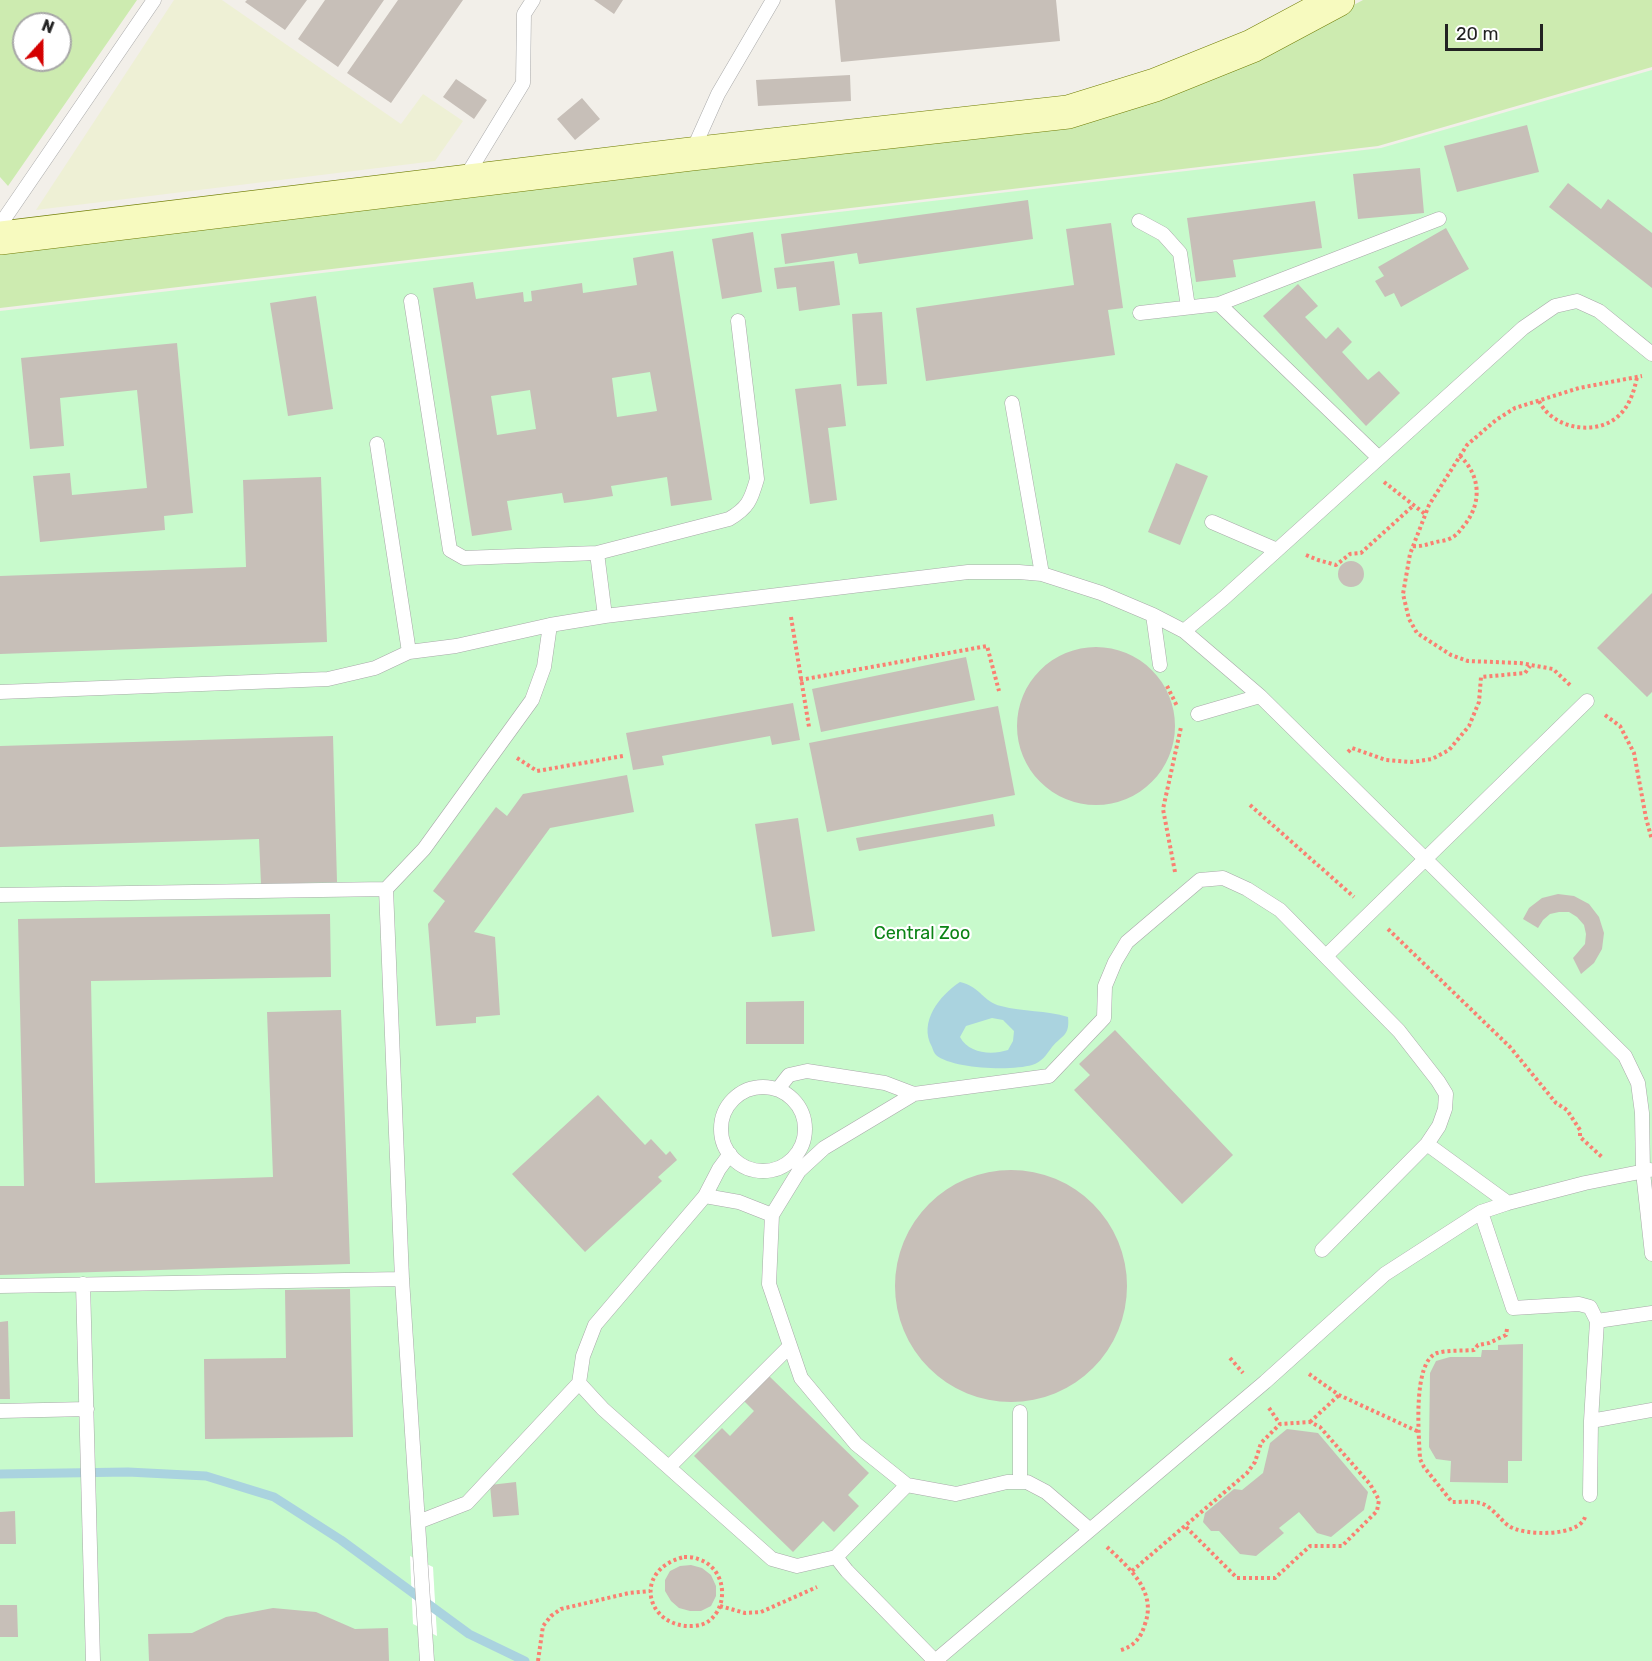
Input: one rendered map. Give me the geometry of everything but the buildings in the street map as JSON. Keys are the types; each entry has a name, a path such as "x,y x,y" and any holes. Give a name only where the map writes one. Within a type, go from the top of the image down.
{"street":[{"path":"0,238 691,154 1068,112 1155,85 1252,46 1338,0"}],"lane":[{"path":"0,225 154,0"},
{"path":"462,182 523,83 524,14 533,0"},
{"path":"691,154 718,94 773,0"},
{"path":"1140,313 1220,304 1439,219"},
{"path":"1139,221 1163,234 1180,253 1188,307"},
{"path":"411,301 450,550 464,558 597,553 729,519 741,513 751,499 757,479 738,321"},
{"path":"1184,631 1523,328 1555,306 1577,301 1599,311 1652,354"},
{"path":"1220,304 1379,458"},
{"path":"1012,403 1042,574"},
{"path":"377,444 409,652"},
{"path":"1212,522 1280,547"},
{"path":"597,553 605,616"},
{"path":"0,692 328,679 375,668 409,652 605,616 969,572 1042,574 1101,593 1184,631 1260,696 1624,1056 1638,1083 1652,1254"},
{"path":"1153,615 1160,665"},
{"path":"0,895 386,889 424,849 532,700 544,668 550,626"},
{"path":"1192,713 1260,696"},
{"path":"1326,956 1587,701"},
{"path":"1089,1529 1046,1492 1027,1482 1006,1482 956,1494 906,1485 856,1444 801,1378 769,1284 772,1215 794,1166 804,1137 805,1122 800,1108 791,1097 778,1089 764,1086 736,1095 721,1121 721,1135 729,1154 735,1161 748,1168 762,1171 794,1166 914,1094 1049,1076 1104,1018 1106,986 1115,962 1127,942 1200,879 1223,878 1247,889 1280,910 1399,1031 1438,1080 1446,1094 1445,1109 1439,1126 1427,1144 1322,1250"},
{"path":"386,889 402,1279 427,1661"},
{"path":"778,1089 789,1075 807,1071 885,1083 914,1094"},
{"path":"1427,1144 1508,1203"},
{"path":"418,1522 467,1503 579,1383 583,1356 595,1325 705,1196 729,1154"},
{"path":"836,1557 935,1661 1290,1359 1385,1275 1481,1212 1585,1183 1647,1171"},
{"path":"705,1196 739,1202 772,1215"},
{"path":"1481,1212 1513,1308 1580,1304 1590,1306 1597,1321 1591,1420 1590,1495"},
{"path":"0,1286 402,1279"},
{"path":"83,1284 93,1661"},
{"path":"1597,1321 1652,1313"},
{"path":"669,1467 790,1346"},
{"path":"579,1383 603,1409 772,1559 796,1566 836,1557 906,1485"},
{"path":"0,1412 87,1409"},
{"path":"1591,1420 1652,1410"},
{"path":"1020,1413 1020,1482"}],"path":[{"path":"1644,376 1579,388 1540,403 1515,408 1496,420 1467,445 1425,514 1410,554 1403,594 1409,619 1417,633 1451,656 1468,661 1521,663 1553,669 1587,701 1620,726 1634,753 1652,840"},
{"path":"1540,403 1557,420 1579,429 1592,427 1615,419 1622,412 1630,400 1637,377"},
{"path":"1413,546 1420,547 1450,539 1459,532 1470,517 1477,503 1478,492 1475,477 1466,461 1460,456"},
{"path":"1367,468 1425,514"},
{"path":"1280,547 1336,565 1350,554 1361,553 1414,505"},
{"path":"788,593 809,727"},
{"path":"800,680 987,646 999,691"},
{"path":"1160,665 1179,710 1192,713 1175,748 1163,809 1179,896"},
{"path":"1332,767 1352,748 1386,760 1412,762 1432,759 1449,750 1469,726 1479,702 1481,677 1525,673 1530,666"},
{"path":"499,746 537,771 623,756"},
{"path":"1250,805 1371,912 1510,1047 1556,1103 1567,1110 1580,1130 1580,1137 1622,1176"},
{"path":"1513,1308 1506,1335 1489,1343 1478,1345 1474,1350 1436,1353 1426,1363 1420,1378 1420,1459 1452,1502 1481,1503 1509,1526 1529,1533 1579,1527 1584,1521 1590,1495"},
{"path":"1290,1359 1339,1395 1419,1432"},
{"path":"1310,1422 1339,1395"},
{"path":"1132,1571 1246,1473 1255,1462 1261,1443 1280,1424 1310,1422 1320,1427 1370,1484 1379,1500 1377,1511 1342,1546 1310,1546 1275,1578 1236,1578 1185,1526"},
{"path":"1089,1529 1132,1571 1148,1598 1149,1615 1142,1634 1131,1647 1121,1650"},
{"path":"684,1557 699,1559 711,1566 720,1578 723,1592 720,1606 713,1618 704,1625 675,1624 663,1617 655,1606 650,1592 652,1581 659,1569 671,1560 684,1557"},
{"path":"720,1606 745,1613 761,1612 804,1594 847,1571"},
{"path":"538,1660 543,1626 561,1609 629,1593 650,1592"}],"green space":[{"path":"0,0 137,0 8,186 0,177"},
{"path":"174,0 222,0 401,124 423,94 463,121 435,161 36,210"},
{"path":"1363,0 1652,0 1652,67 1378,146 0,308 0,251 1084,120 1270,50"},
{"name":"Central Zoo","path":"1652,70 1652,1661 0,1661 0,311 1381,148"}],"water":[{"path":"960,982 973,987 990,1001 1001,1006 1068,1017 1068,1028 1044,1058 1032,1065 982,1068 944,1060 934,1052 928,1038 928,1028 933,1010 952,987","holes":["992,1018 1003,1020 1014,1031 1013,1041 1008,1050 981,1052 969,1047 960,1037 966,1026"]}],"pier":[{"path":"410,1556 433,1567 437,1636 413,1624"}],"waterway":[{"path":"0,1474 128,1472 206,1476 274,1497 341,1540 469,1634 525,1661"}]}
